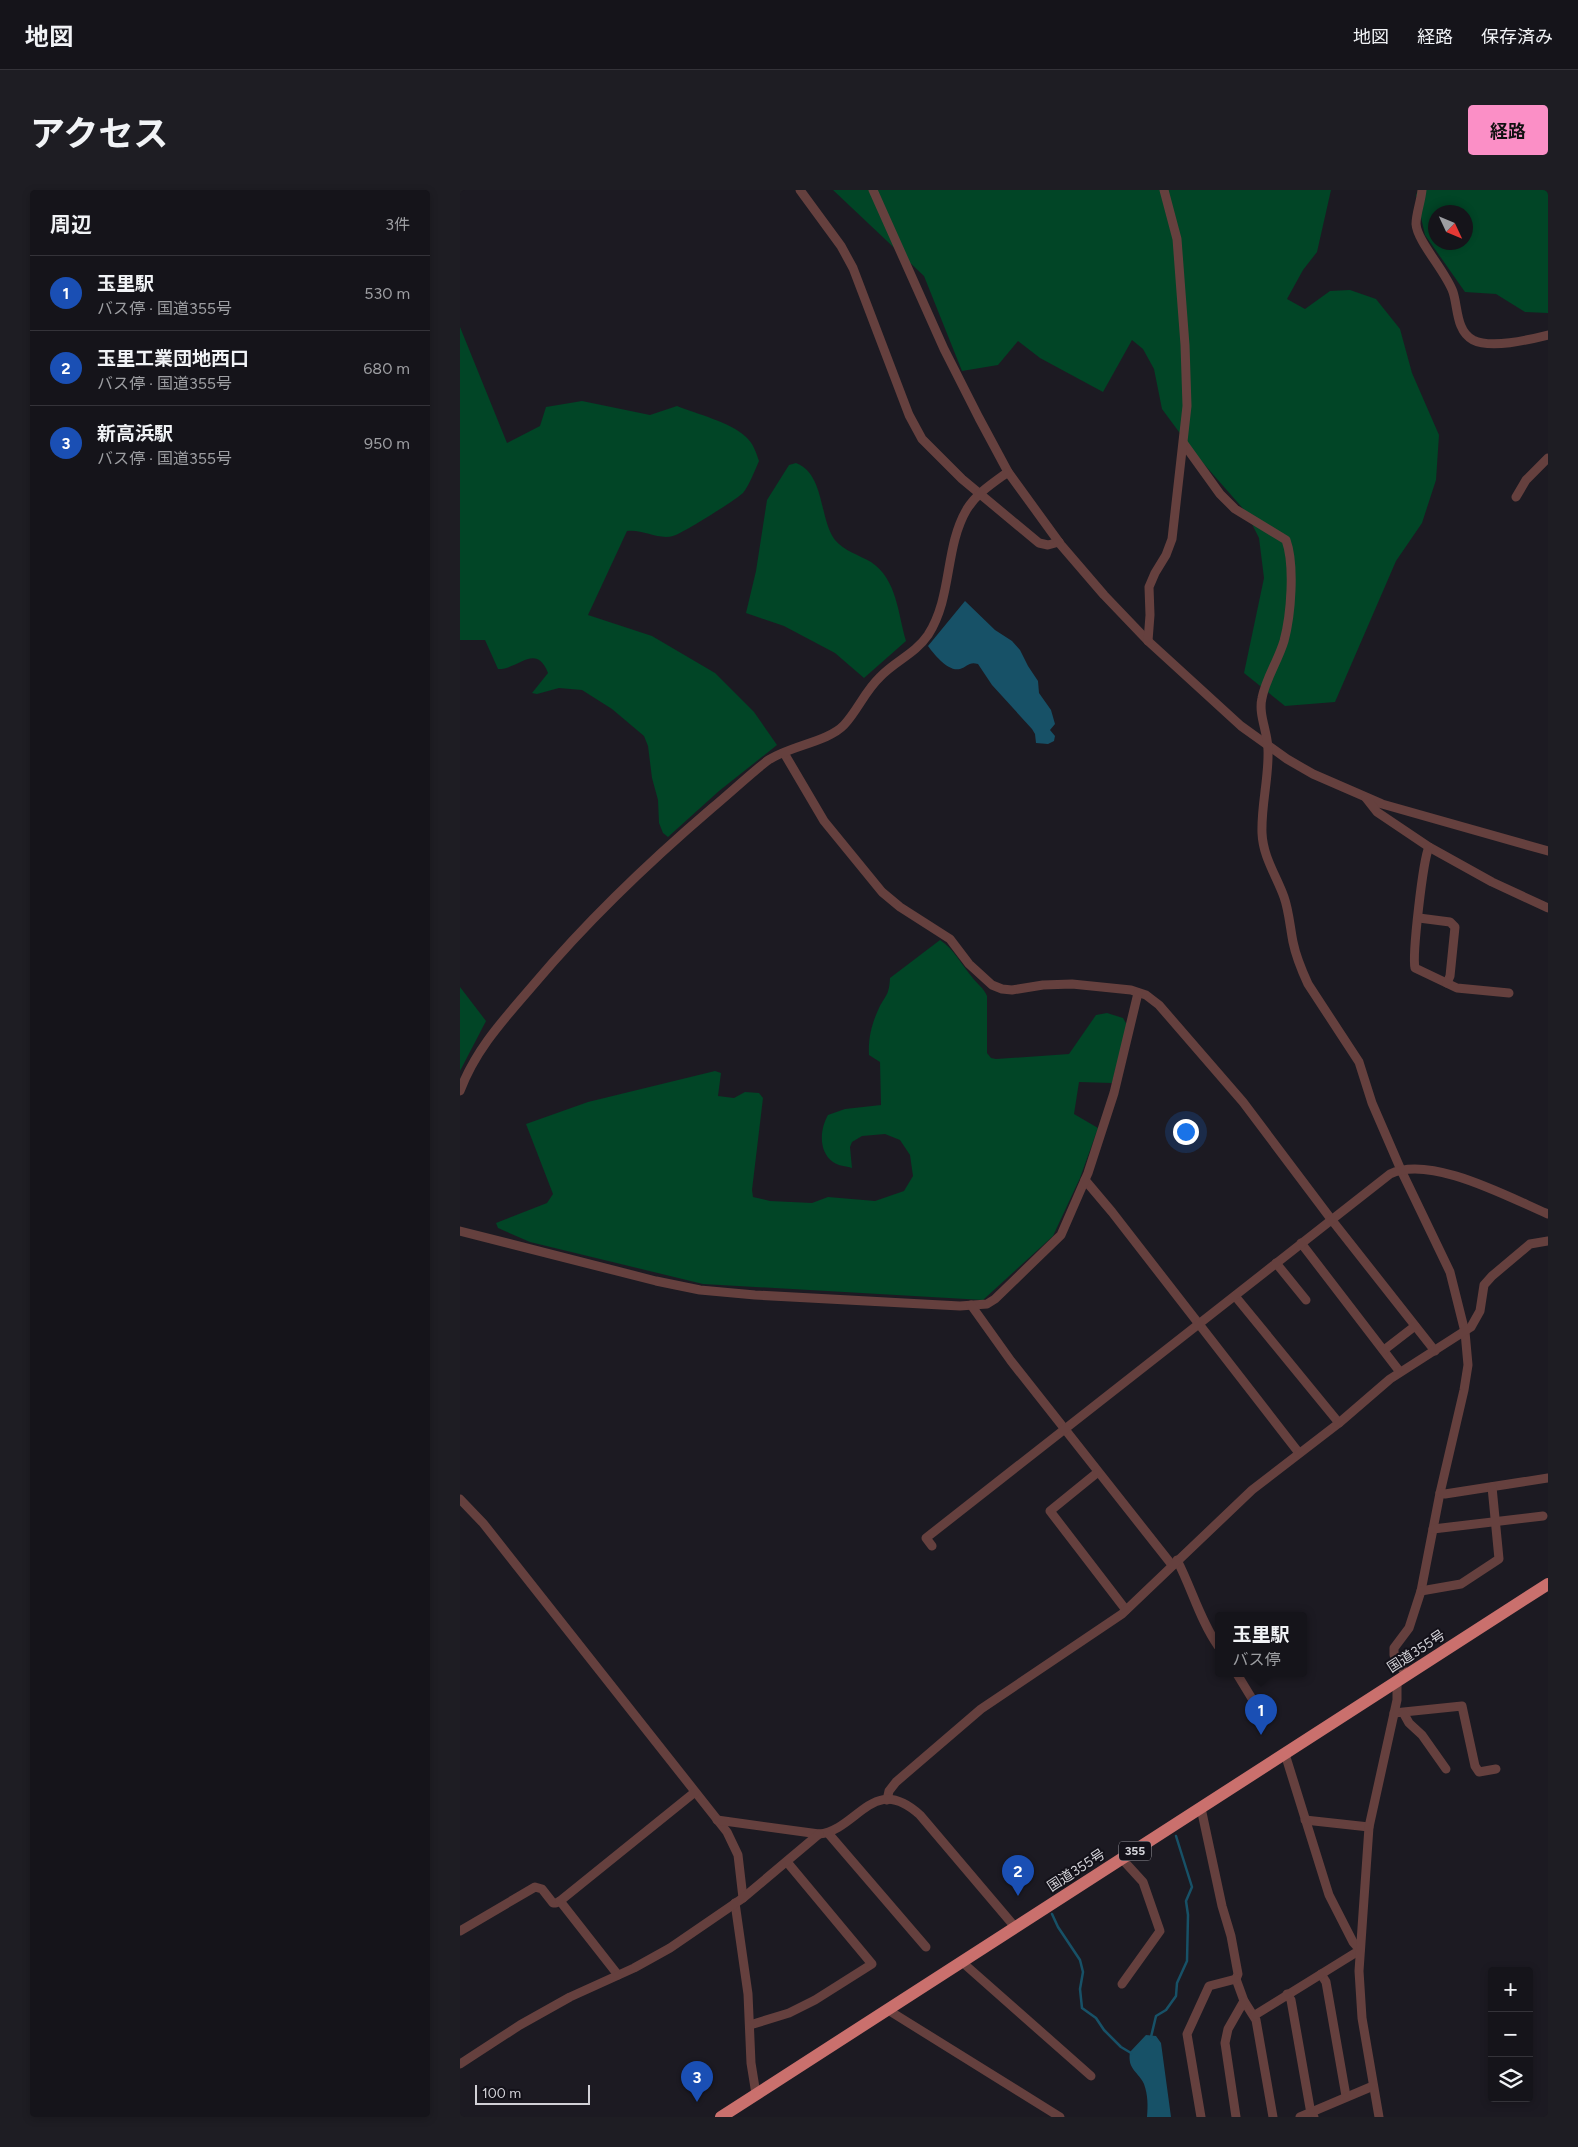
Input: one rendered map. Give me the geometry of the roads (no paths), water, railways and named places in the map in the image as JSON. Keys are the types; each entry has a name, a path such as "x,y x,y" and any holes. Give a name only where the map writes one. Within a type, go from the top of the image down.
{"highway":[{"name":"国道355号","path":"721,2117 1548,1584"}],"street":[{"path":"800,190 841,246 853,268 909,415 922,440 934,453 1039,544 1048,545 1059,542"},
{"path":"873,190 944,348 978,418 1008,472 1059,542 1104,595 1148,640 1224,712 1268,746 1314,774 1366,798 1403,811 1548,851"},
{"path":"1148,640 1150,614 1149,587 1166,555 1172,539 1187,406 1186,363 1177,238 1164,190"},
{"path":"1422,190 1416,224 1420,236 1453,291 1461,327 1466,334 1481,343 1490,344 1548,335"},
{"path":"1184,444 1220,494 1235,509 1286,540 1288,544 1290,587 1285,634 1261,699 1261,713 1268,746 1262,834 1270,868 1287,906 1296,953 1308,984 1359,1062 1372,1103 1448,1266 1456,1289 1465,1332 1468,1365 1440,1493 1422,1591 1410,1628 1394,1648 1394,1655 1401,1678 1369,1827 1359,1971 1362,2018 1379,2117"},
{"path":"1516,497 1526,480 1548,458"},
{"path":"460,1091 474,1059 491,1034 571,941 656,856 769,760 834,733 843,726 881,675 910,654 928,634 943,602 953,544 967,510 979,493 1008,472"},
{"path":"784,753 824,821 882,892 900,907 950,939 969,964 992,985 1012,990 1043,985 1072,984 1131,990 1159,1004 1237,1095 1331,1220 1435,1351"},
{"path":"1366,798 1377,812 1430,847 1492,882 1548,908"},
{"path":"1430,847 1426,854 1414,965 1418,970 1462,989 1509,993"},
{"path":"1419,918 1450,922 1455,927 1450,976 1447,983"},
{"path":"460,1231 656,1281 700,1290 755,1295 971,1305 987,1304 995,1299 1058,1240 1085,1180 1114,1093 1138,993"},
{"path":"932,1546 926,1538 1390,1174 1402,1170 1427,1171 1459,1177 1548,1214"},
{"path":"1085,1180 1112,1212 1299,1453"},
{"path":"887,1800 888,1791 896,1782 981,1709 1094,1634 1126,1610 1252,1490 1339,1423 1400,1372 1465,1332 1477,1319 1484,1285 1492,1276 1530,1244 1548,1241"},
{"path":"1301,1243 1400,1372"},
{"path":"1276,1263 1306,1300"},
{"path":"1235,1296 1339,1423"},
{"path":"971,1305 1064,1430 1175,1563 1192,1590 1210,1634 1215,1642"},
{"path":"1384,1350 1415,1326"},
{"path":"1098,1472 1050,1511 1126,1610"},
{"path":"1440,1493 1445,1494 1548,1478"},
{"path":"1422,1591 1461,1584 1500,1559 1492,1487"},
{"path":"460,1499 483,1523 717,1820 736,1848 748,1994 751,2063 756,2094"},
{"path":"1433,1529 1543,1516"},
{"path":"1239,1677 1265,1720"},
{"path":"1394,1714 1462,1706 1475,1766 1479,1772 1496,1769"},
{"path":"1404,1714 1409,1723 1422,1735 1446,1769"},
{"path":"1285,1754 1329,1895 1353,1942 1360,1950"},
{"path":"460,1931 535,1888 542,1889 553,1903 556,1904 695,1792"},
{"path":"460,2064 529,2021 595,1984 618,1975 670,1948 739,1901 823,1834 872,1803 887,1800 904,1803 920,1815 1015,1927"},
{"path":"1202,1808 1222,1906 1231,1936 1238,1974 1236,1979 1244,2001 1254,2015 1273,2117"},
{"path":"717,1820 823,1834 926,1947"},
{"path":"1305,1820 1369,1827"},
{"path":"1122,1859 1143,1882 1160,1931 1122,1984"},
{"path":"750,2025 789,2013 815,2000 872,1964 787,1862"},
{"path":"560,1901 618,1975"},
{"path":"1254,2015 1360,1950"},
{"path":"962,1962 1091,2076"},
{"path":"1321,1974 1326,1982 1346,2096"},
{"path":"1201,2117 1188,2032 1209,1986 1236,1979"},
{"path":"1287,1994 1291,2000 1313,2114"},
{"path":"1236,2117 1224,2043 1228,2030 1244,2001"},
{"path":"888,2010 1049,2114 1060,2117"},
{"path":"1300,2117 1313,2114 1346,2096 1373,2086"}],"water":[{"path":"965,601 995,630 1012,641 1020,650 1038,681 1039,693 1051,710 1055,724 1050,730 1055,736 1054,741 1048,744 1036,743 1035,734 1032,729 992,685 978,664 970,664 960,669 951,668 942,662 928,646"},
{"path":"1146,2035 1156,2036 1161,2043 1171,2117 1147,2117 1147,2100 1144,2084 1130,2063 1130,2052"}],"waterway":[{"path":"1151,2037 1156,2016 1166,2010 1176,1996 1177,1983 1187,1961 1188,1915 1186,1901 1192,1887 1176,1836"},
{"path":"1052,1914 1058,1927 1080,1960 1083,1972 1080,1989 1082,2008 1096,2018 1104,2030 1121,2047 1131,2053"}],"place":[{"name":"玉里駅","path":"1261,1735"},
{"name":"玉里工業団地西口","path":"1018,1896"},
{"name":"新高浜駅","path":"697,2102"}]}
